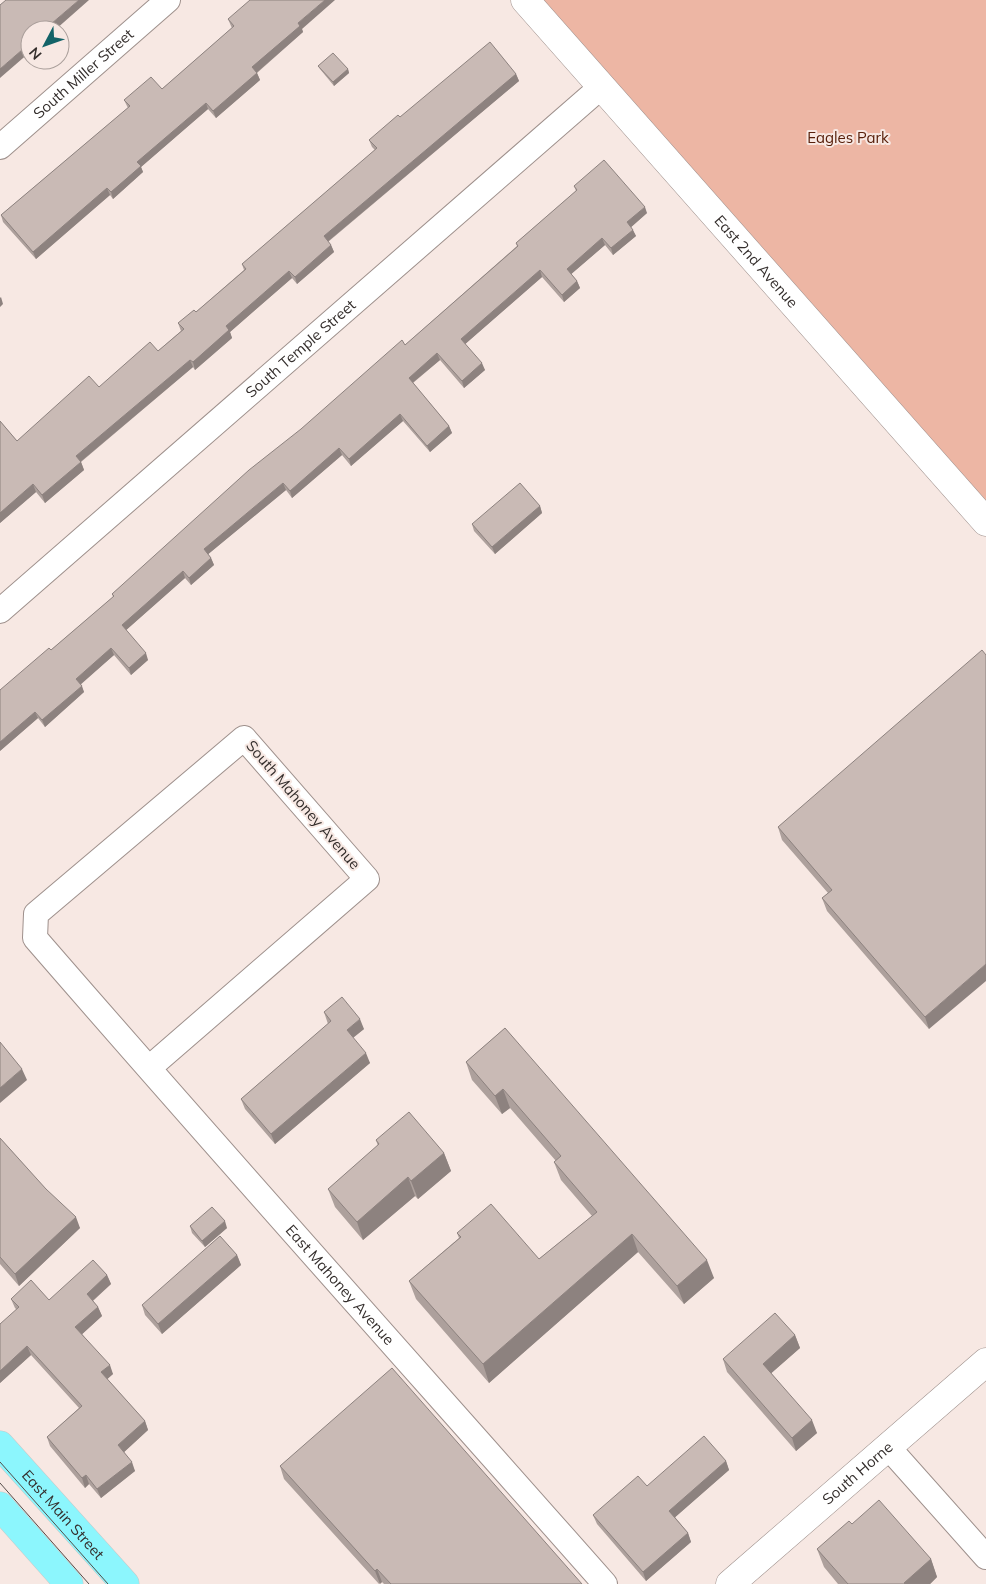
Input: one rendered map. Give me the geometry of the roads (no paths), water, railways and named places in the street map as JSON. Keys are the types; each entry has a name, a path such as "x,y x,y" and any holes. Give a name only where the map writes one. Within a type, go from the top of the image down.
{"main road":[{"name":"East Main Street","path":"0,1445 125,1584"},
{"path":"0,1506 69,1584"}],"street":[{"name":"South Miller Street","path":"0,147 168,0"},
{"name":"East 2nd Avenue","path":"524,0 986,522"},
{"name":"South Temple Street","path":"0,611 601,87"},
{"name":"South Mahoney Avenue","path":"75,984 35,938 36,914 244,738 367,879 149,1068"},
{"name":"East Mahoney Avenue","path":"75,984 605,1584"},
{"name":"South Horne","path":"730,1584 986,1362"},
{"path":"888,1447 986,1557"}],"tram line":[{"path":"0,1462 108,1584"},
{"path":"0,1483 89,1584"}],"park label":[{"name":"Eagles Park","path":"848,138"}]}
